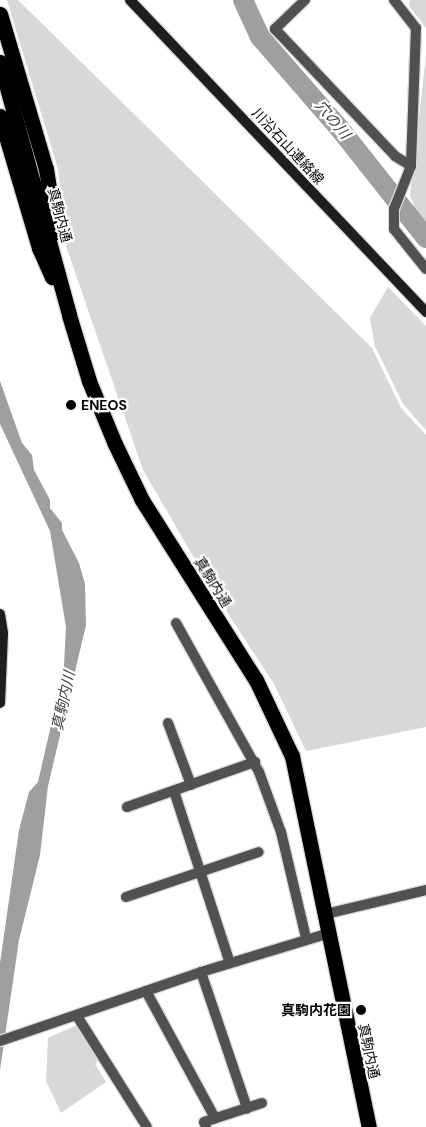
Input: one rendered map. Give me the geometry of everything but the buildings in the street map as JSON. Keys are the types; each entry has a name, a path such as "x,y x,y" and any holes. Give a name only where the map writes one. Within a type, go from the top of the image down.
{"highway":[{"path":"0,14 46,170 69,314"},
{"name":"真駒内通","path":"0,62 89,381 142,500 256,680 275,715 292,756 304,801 369,1127"},
{"path":"0,116 39,248 69,314"}],"street":[{"name":"川沿石山連絡線","path":"130,0 426,312"},
{"path":"305,0 275,29 395,156 412,166"},
{"path":"397,2 416,28 412,166 394,209 394,229 426,268"},
{"path":"0,614 3,634 0,703"},
{"path":"176,623 255,762 274,806 306,938"},
{"path":"168,723 191,785"},
{"path":"127,807 255,762"},
{"path":"174,791 230,963"},
{"path":"126,897 258,852"},
{"path":"326,914 426,890"},
{"path":"0,1042 31,1033 201,972 306,938 329,933"},
{"path":"201,972 247,1108"},
{"path":"146,991 215,1118"},
{"path":"77,1016 147,1127"},
{"path":"206,1127 204,1122 262,1103"}],"shaded area":[{"path":"7,0 18,0 372,348 401,408 426,435 426,727 306,751 274,684 214,592 143,470 66,246 58,169"},
{"path":"410,0 426,0 426,28 409,6"},
{"path":"426,55 426,240 410,195"},
{"path":"388,287 426,326 426,430 403,404 375,346 370,318"},
{"path":"77,1025 98,1060 95,1064 106,1082 61,1113 46,1081 48,1038"}],"water":[{"name":"真駒内川","path":"0,381 22,443 32,455 34,470 50,500 50,508 62,523 62,530 79,563 85,584 86,625 48,786 40,855 19,940 0,1070 0,963 19,830 29,792 38,782 64,665 66,627 50,531 0,424"}],"waterway":[{"name":"穴の川","path":"243,0 260,37 340,129 426,238"}],"place":[{"name":"ENEOS","path":"71,405"},
{"name":"真駒内花園","path":"361,1010"}]}
